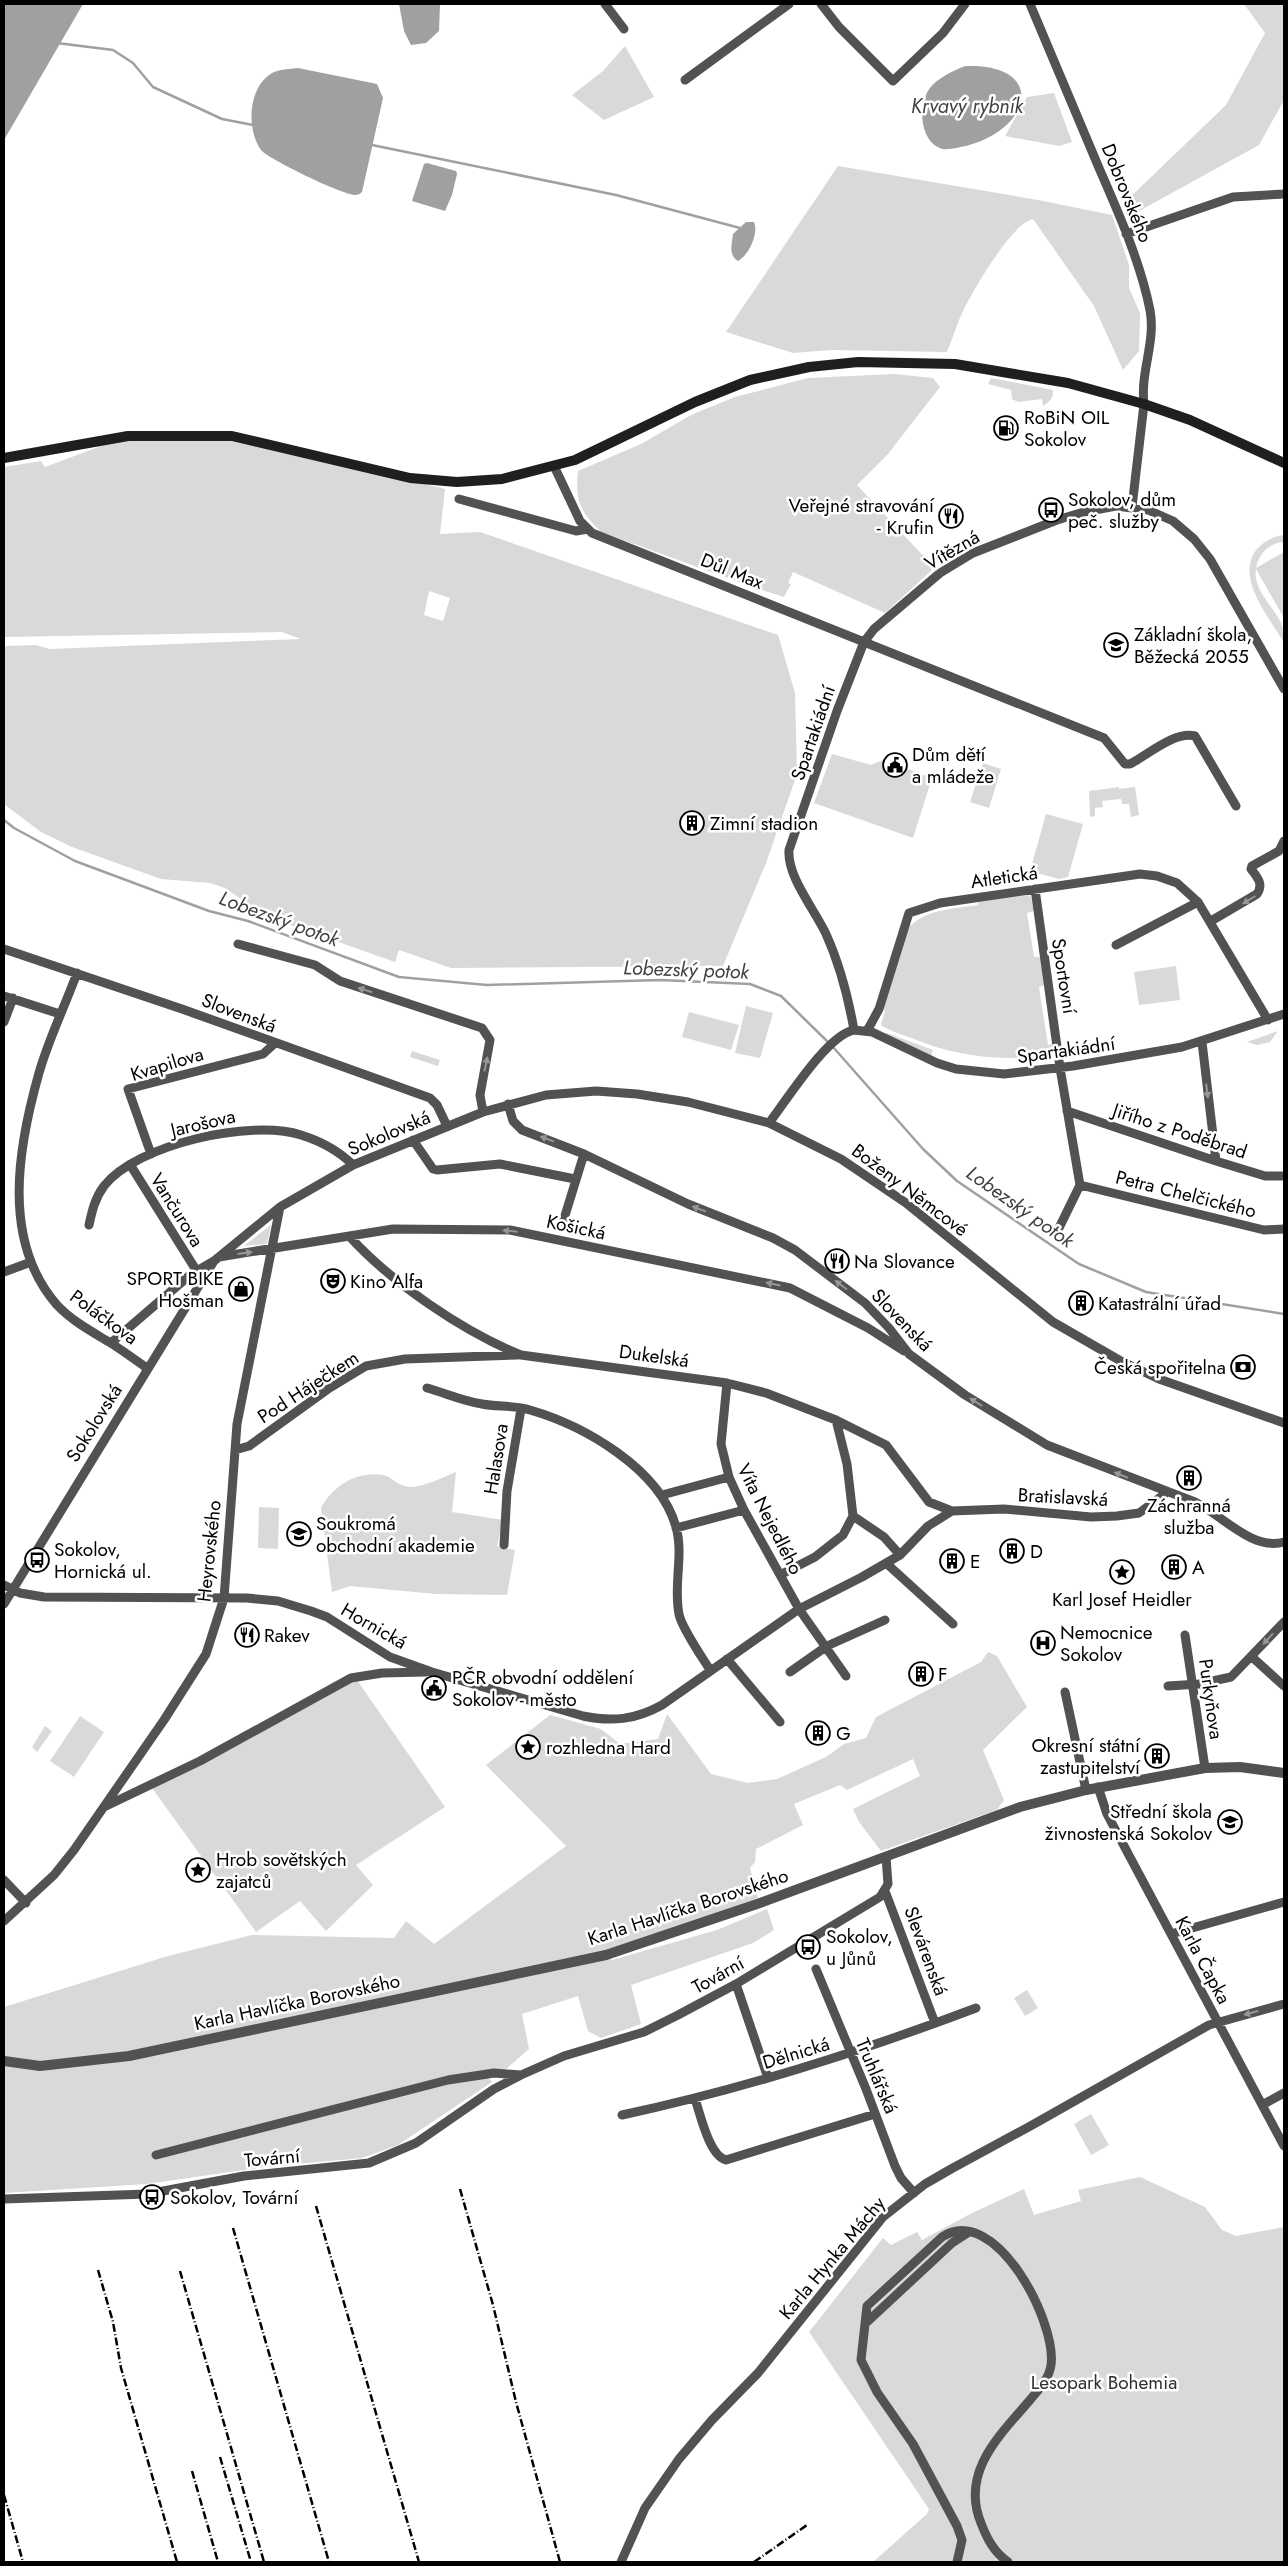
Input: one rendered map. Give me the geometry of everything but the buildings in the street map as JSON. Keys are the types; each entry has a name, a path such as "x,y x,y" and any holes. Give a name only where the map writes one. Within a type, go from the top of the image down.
{"main road":[{"path":"4,458 128,436 232,436 410,478 457,482 502,479 554,466 604,447 722,390 778,372 831,364 956,364 1068,383 1144,404 1190,420 1284,463"}],"street":[{"path":"605,4 624,29"},
{"path":"685,80 789,4"},
{"path":"821,4 839,27 893,80 944,33 965,4"},
{"name":"Dobrovského","path":"1030,4 1126,234 1141,273 1151,312 1151,334 1142,388 1144,404 1132,506"},
{"path":"1126,234 1233,197 1284,194"},
{"name":"Důl Max","path":"554,466 580,521 597,535 864,642"},
{"name":"Důl Max","path":"459,499 576,530 588,529"},
{"name":"Vítězná","path":"864,642 874,629 933,578 973,554 1030,530 1084,512 1109,507 1132,506 1168,518 1194,539 1210,559 1284,689"},
{"path":"864,642 1104,738 1125,764 1138,760 1178,737 1187,734 1195,736 1236,806"},
{"name":"Spartakiádní","path":"864,642 837,711 788,857 791,869 826,935 845,981 854,1030 867,1031 937,1063 956,1069 1004,1074 1146,1055 1202,1042 1284,1014"},
{"path":"1211,921 1257,894 1261,887 1260,882 1251,869 1252,866 1279,851 1284,841"},
{"name":"Atletická","path":"867,1031 879,1009 908,913 940,903 1115,877 1148,875 1178,883 1198,902 1268,1020"},
{"name":"Sportovní","path":"1035,889 1060,1068 1080,1185"},
{"path":"1116,945 1198,902"},
{"path":"238,944 315,965 340,981 482,1028 490,1040 480,1095 483,1112"},
{"name":"Slovenská","path":"4,949 430,1098 437,1105 447,1126"},
{"name":"Poláčkova","path":"77,973 39,1072 22,1158 17,1202 23,1237 31,1262 45,1289 56,1304 71,1319 111,1343 147,1368"},
{"path":"4,1022 8,997 60,1014"},
{"path":"770,1123 824,1052 844,1032 854,1030"},
{"path":"1202,1042 1216,1162"},
{"name":"Kvapilova","path":"151,1154 128,1089 263,1054 274,1044"},
{"name":"Boženy Němcové","path":"483,1112 546,1094 596,1091 688,1102 770,1123 841,1159 906,1203 1053,1322 1119,1360 1159,1379 1284,1423"},
{"name":"Slovenská","path":"508,1104 513,1121 519,1128 584,1154 688,1204 773,1238 795,1250 864,1303 889,1328 908,1354 965,1395 1046,1445 1212,1510 1249,1537 1274,1544 1284,1542"},
{"name":"Jiřího z Poděbrad","path":"1067,1111 1216,1162 1265,1176 1284,1176"},
{"name":"Sokolovská","path":"111,1343 196,1270 217,1259 280,1207 353,1165 483,1112"},
{"name":"Jarošova","path":"89,1225 93,1206 105,1185 151,1154 209,1136 239,1130 269,1130 300,1134 333,1149 353,1165"},
{"path":"413,1140 433,1169 437,1170 500,1164 575,1179"},
{"path":"563,1222 584,1154"},
{"name":"Vančurova","path":"131,1166 196,1270"},
{"path":"1059,1228 1080,1185"},
{"name":"Petra Chelčického","path":"1080,1185 1264,1230 1284,1229"},
{"name":"Heyrovského","path":"4,1920 26,1903 54,1875 164,1720 206,1654 224,1598 237,1424 280,1207"},
{"name":"Košická","path":"217,1259 393,1229 510,1230 790,1288 868,1328 908,1354"},
{"name":"Dukelská","path":"349,1236 362,1250 440,1311 500,1346 521,1355 727,1383 766,1393 836,1420 886,1445 929,1502 952,1511"},
{"name":"Sokolovská","path":"4,1604 8,1587 217,1259"},
{"path":"4,1272 31,1262"},
{"name":"Pod Háječkem","path":"235,1450 249,1446 328,1389 366,1366 404,1359 521,1355"},
{"name":"Víta Nejedlého","path":"727,1383 721,1444 729,1477 744,1510 798,1609"},
{"path":"427,1388 480,1404 521,1408 552,1418 589,1436 629,1462 662,1495 676,1528 679,1544 679,1615 710,1670"},
{"name":"Halasova","path":"504,1545 507,1491 521,1408"},
{"path":"780,1575 814,1557 843,1535 853,1516 847,1464 836,1420"},
{"path":"662,1495 729,1477"},
{"name":"Bratislavská","path":"952,1511 1004,1509 1091,1517 1117,1516 1139,1513 1166,1493"},
{"path":"676,1528 744,1510"},
{"name":"Hornická","path":"8,1587 20,1593 44,1597 224,1598 278,1602 328,1617 390,1657 432,1672 603,1720 626,1719 644,1715 798,1609 886,1563 900,1554 928,1526 952,1511"},
{"path":"853,1516 884,1537 900,1554"},
{"path":"886,1563 953,1624"},
{"path":"798,1609 827,1646 846,1676"},
{"path":"790,1672 827,1646 885,1620"},
{"path":"1168,1686 1199,1684 1231,1677 1284,1622"},
{"name":"Purkyňova","path":"1185,1635 1205,1768"},
{"path":"1252,1657 1284,1686"},
{"path":"727,1659 780,1722"},
{"path":"104,1807 200,1761 351,1678 382,1673 432,1672"},
{"path":"1065,1692 1086,1790"},
{"name":"Karla Havlíčka Borovského","path":"4,2061 40,2066 129,2056 606,1956 673,1934 1020,1807 1098,1787 1205,1768 1240,1767 1284,1773"},
{"name":"Karla Čapka","path":"1098,1787 1107,1814 1284,2146"},
{"path":"885,1891 889,1872 886,1857"},
{"path":"4,1880 26,1903"},
{"name":"Tovární","path":"4,2199 147,2194 244,2176 369,2163 416,2143 494,2089 521,2075 564,2056 644,2032 736,1984 875,1902 885,1891"},
{"name":"Slevárenská","path":"885,1891 935,2023"},
{"path":"1171,1934 1284,1902"},
{"name":"Truhlářská","path":"816,1969 895,2166 901,2178 914,2192"},
{"path":"736,1984 768,2078"},
{"name":"Karla Hynka Máchy","path":"621,2562 645,2508 679,2459 712,2420 758,2373 882,2217 914,2192 951,2169 1217,2022 1284,2004"},
{"name":"Dělnická","path":"622,2115 695,2100 768,2078 850,2053 976,2008"},
{"name":"Tovární","path":"156,2156 448,2080 494,2073 521,2075"},
{"path":"1262,2105 1284,2093"},
{"path":"695,2100 713,2150 719,2158 726,2160 875,2114"},
{"path":"957,2562 962,2540 957,2526 913,2444 877,2392 861,2360 861,2347 867,2322 865,2312 868,2306 942,2237 954,2230 969,2232 998,2247 1021,2274 1028,2286 1051,2349 1051,2366 1045,2382 993,2442 984,2458 976,2480 974,2496 977,2514 988,2540 998,2556 1008,2562"}],"green space":[{"path":"1244,4 1284,4 1284,100 1259,145 1132,215 1125,202 1226,105 1265,33"},
{"path":"625,46 654,97 604,120 572,95 603,71"},
{"path":"1054,93 1072,142 1059,146 1005,136 1027,97"},
{"path":"838,166 1038,200 1112,215 1129,265 1129,288 1140,313 1139,351 1123,370 1094,306 1033,219 1024,223 1015,232 994,258 964,309 947,352 831,350 793,353 726,332"},
{"path":"894,374 933,378 940,387 888,454 857,485 927,560 932,570 885,613 793,572 788,583 791,584 784,597 759,589 773,569 758,589 601,532 588,518 580,505 577,490 578,471 641,444 693,414 735,397 808,378"},
{"path":"991,378 1053,390 1053,395 1043,406 1042,399 1018,402 1012,399 1011,390 988,384"},
{"path":"128,436 232,436 445,489 440,534 480,532 778,635 795,693 797,774 766,863 723,966 451,968 399,950 395,962 265,916 225,888 210,883 161,879 72,847 41,832 4,804 4,646 36,645 50,649 301,639 282,632 4,637 4,467 41,461 45,467","holes":["429,591 450,598 443,621 424,615"]},
{"path":"1284,535 1284,542 1274,544 1262,553 1256,568 1284,552 1284,618 1256,569 1256,577 1262,593 1281,623 1284,632 1284,643 1263,610 1252,585 1250,572 1251,560 1257,549 1269,539"},
{"path":"832,754 871,765 883,760 932,778 913,838 814,803"},
{"path":"983,763 1001,769 989,808 970,802"},
{"path":"1119,787 1119,789 1135,787 1139,815 1131,817 1129,804 1122,804 1121,799 1102,801 1103,807 1095,808 1095,816 1090,817 1089,791"},
{"path":"1046,814 1083,824 1068,877 1059,879 1030,871"},
{"path":"1027,895 1031,897 1034,911 1027,913 1034,957 1041,957 1045,985 1039,987 1048,1045 1054,1044 1056,1054 1019,1058 984,1057 932,1045 882,1026 885,1011 883,1009 906,931 913,924 920,918 939,911 978,905 978,902"},
{"path":"1176,966 1180,1000 1139,1005 1134,972"},
{"path":"746,1006 773,1013 760,1058 735,1053"},
{"path":"689,1012 739,1025 731,1050 682,1037"},
{"path":"1278,1031 1270,1042 1257,1045 1247,1042"},
{"path":"887,1033 933,1050 931,1056 884,1034"},
{"path":"412,1051 440,1060 438,1066 410,1057"},
{"path":"271,1225 267,1244 245,1246 245,1245"},
{"path":"456,1472 452,1512 503,1520 497,1546 515,1550 507,1595 436,1594 350,1586 332,1592 321,1508 332,1493 346,1482 364,1475 383,1475 402,1485 416,1487"},
{"path":"259,1507 279,1508 278,1549 258,1548"},
{"path":"988,1652 997,1656 1027,1707 983,1750 1004,1800 997,1810 881,1851 859,1822 853,1809 920,1776 913,1759 847,1790 840,1785 794,1804 803,1825 756,1849 755,1862 750,1868 758,1898 647,1938 606,1956 612,1960 717,1930 767,1909 774,1930 753,1943 631,1985 641,2024 601,2038 588,2031 578,1996 522,2014 529,2049 506,2069 484,2071 492,2082 398,2145 362,2158 265,2167 147,2184 4,2193 4,2007 168,1956 252,1935 394,1938 406,1921 434,1944 566,1846 486,1765 550,1715 601,1729 620,1744 658,1739 667,1714 711,1774 748,1783 777,1779 826,1757 844,1744 866,1738 876,1717 981,1662"},
{"path":"357,1680 445,1807 356,1865 373,1885 326,1931 300,1901 256,1932 152,1788 199,1766"},
{"path":"80,1716 104,1732 74,1777 50,1761"},
{"path":"45,1726 52,1731 37,1752 32,1747"},
{"path":"1027,1990 1038,2008 1025,2016 1014,1998"},
{"path":"1091,2114 1109,2145 1091,2155 1074,2124"},
{"name":"Lesopark Bohemia","path":"1140,2177 1205,2207 1222,2230 1236,2236 1284,2227 1284,2562 873,2562 927,2514 929,2509 809,2332 883,2238 891,2245 917,2232 922,2240 970,2214 1024,2189 1034,2215 1081,2201 1078,2190"}],"water":[{"path":"4,4 83,4 4,140"},
{"path":"399,4 440,4 439,31 426,43 411,45 404,31"},
{"name":"Krvavý rybník","path":"965,66 991,68 1009,75 1019,86 1021,98 1017,112 1006,126 989,138 966,146 943,149 930,141 926,134 922,118 924,102 929,90 937,81"},
{"path":"298,68 377,84 383,98 362,192 359,194 355,195 336,189 291,168 267,155 261,150 256,141 253,131 252,109 258,88 264,79 272,73"},
{"path":"427,163 456,171 452,195 445,211 412,201 424,164"},
{"path":"746,222 754,222 754,238 746,254 738,261 732,252 733,234"}],"waterway":[{"path":"57,43 113,50 133,63 153,87 222,119 253,125"},
{"path":"372,145 616,195 740,228"},
{"name":"Lobezský potok","path":"4,820 14,828 75,861 209,911 248,921 399,977 487,985 660,980 750,984 781,996 829,1043"},
{"name":"Lobezský potok","path":"833,1047 923,1149 957,1181 1079,1264 1146,1292 1284,1314"}],"railway":[{"path":"460,2189 493,2305 516,2402 560,2562"},
{"path":"316,2206 419,2562"},
{"path":"233,2228 329,2562"},
{"path":"98,2270 113,2322 121,2368 177,2562"},
{"path":"180,2271 264,2562"},
{"path":"220,2457 251,2562"},
{"path":"192,2471 218,2562"},
{"path":"4,2495 23,2562"},
{"path":"754,2562 807,2525"}],"place":[{"name":"RoBiN OIL Sokolov","path":"1006,428"},
{"name":"Sokolov, dům peč. služby","path":"1051,510"},
{"name":"Veřejné stravování - Krufin","path":"951,516"},
{"name":"Základní škola, Běžecká 2055","path":"1116,645"},
{"name":"Dům dětí a mládeže","path":"895,765"},
{"name":"Zimní stadion","path":"692,823"},
{"name":"Na Slovance","path":"837,1261"},
{"name":"Kino Alfa","path":"333,1281"},
{"name":"SPORT BIKE Hošman","path":"241,1289"},
{"name":"Katastrální úřad","path":"1081,1303"},
{"name":"Česká spořitelna","path":"1243,1367"},
{"name":"Záchranná služba","path":"1189,1478"},
{"name":"Soukromá obchodní akademie","path":"299,1534"},
{"name":"D","path":"1012,1551"},
{"name":"Sokolov, Hornická ul.","path":"37,1560"},
{"name":"E","path":"952,1561"},
{"name":"A","path":"1174,1567"},
{"name":"Karl Josef Heidler","path":"1122,1572"},
{"name":"Rakev","path":"247,1635"},
{"name":"Nemocnice Sokolov","path":"1043,1643"},
{"name":"F","path":"921,1674"},
{"name":"PČR obvodní oddělení Sokolov - město","path":"434,1688"},
{"name":"G","path":"818,1733"},
{"name":"rozhledna Hard","path":"528,1747"},
{"name":"Okresní státní zastupitelství","path":"1157,1756"},
{"name":"Střední škola živnostenská Sokolov","path":"1230,1822"},
{"name":"Hrob sovětských zajatců","path":"198,1870"},
{"name":"Sokolov, u Jůnů","path":"808,1947"},
{"name":"Sokolov, Tovární","path":"152,2197"}]}
